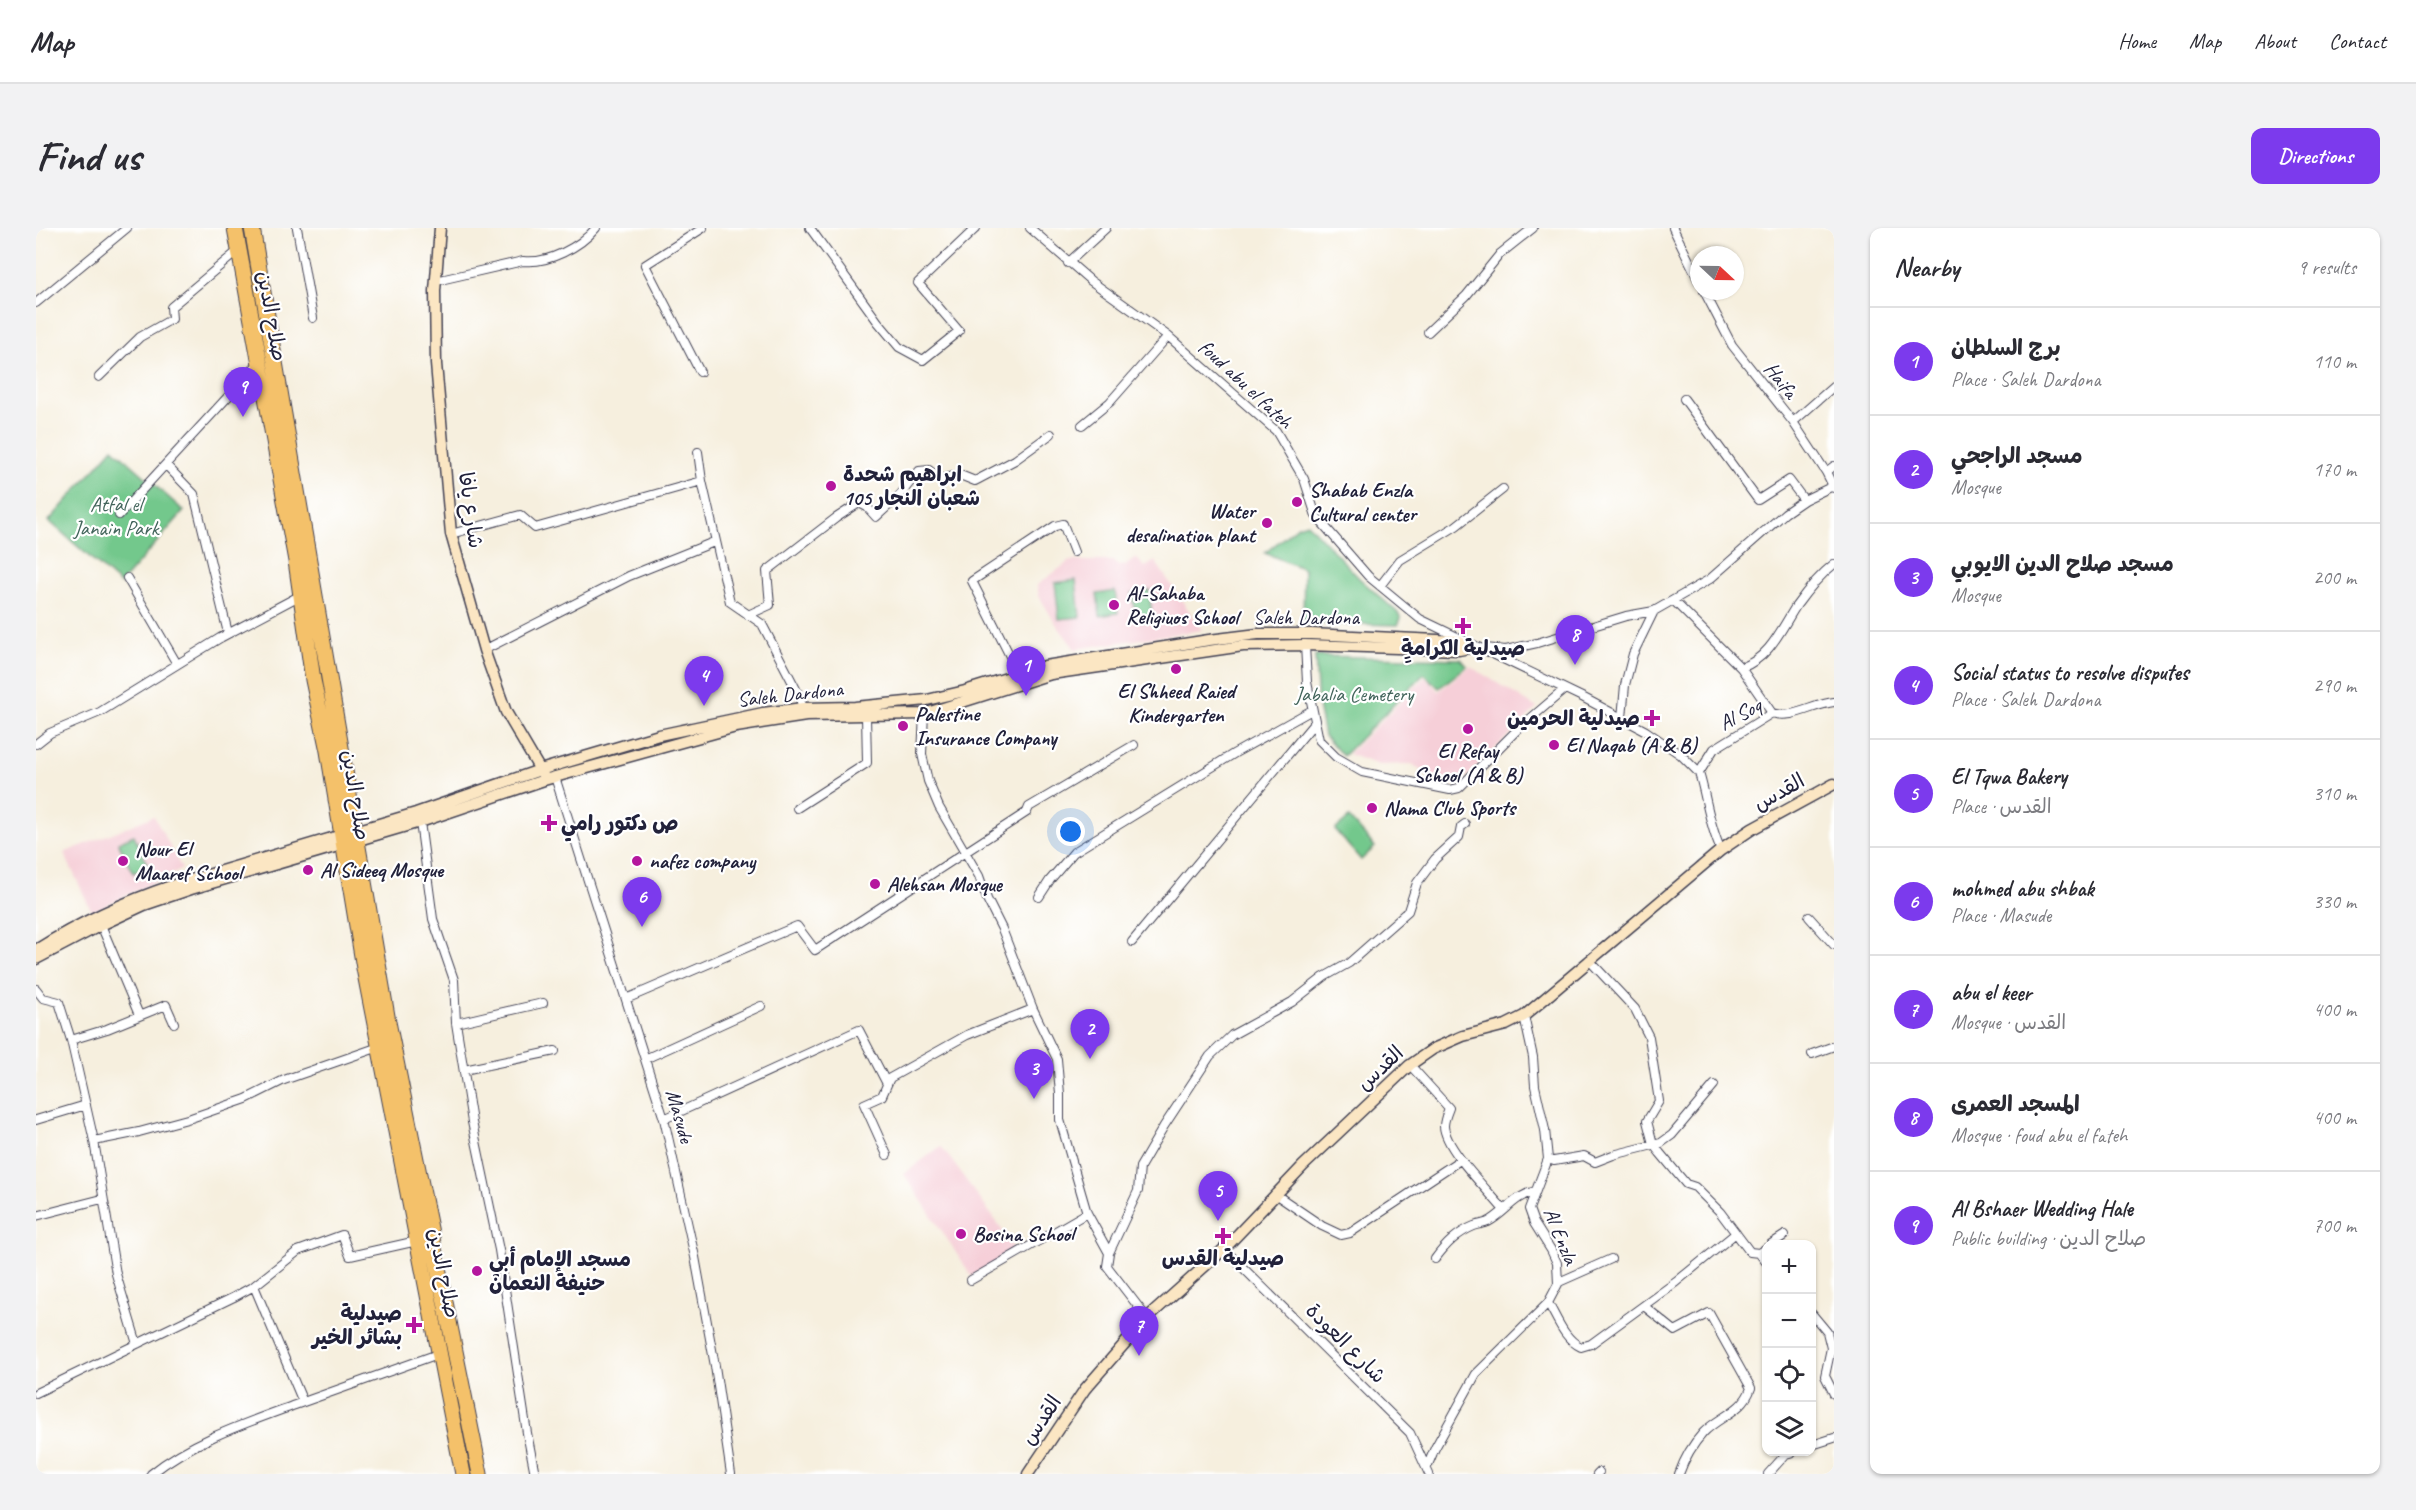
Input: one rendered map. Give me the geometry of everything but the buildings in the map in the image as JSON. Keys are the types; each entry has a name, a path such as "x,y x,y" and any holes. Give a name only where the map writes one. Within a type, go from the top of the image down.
{"highway":[{"name":"صلاح الدين","path":"235,228 301,595 313,680 390,1034 480,1474"},
{"name":"صلاح الدين","path":"252,228 379,1047 463,1474"}],"street":[{"path":"36,303 126,228"},
{"path":"297,228 313,318"},
{"name":"شارع يافا","path":"440,228 435,281 436,364 451,534 484,650 506,712 547,775"},
{"path":"435,281 523,261 531,262 547,258 576,245 596,228"},
{"path":"700,372 645,265 703,228"},
{"path":"810,228 878,322 899,347 923,360 959,332 918,282 976,228"},
{"name":"foud abu el fateh","path":"1030,228 1068,263 1168,336 1276,432 1304,478 1316,516 1368,576 1420,619 1475,648 1565,688 1646,731 1682,756 1699,773"},
{"path":"1068,263 1106,228"},
{"path":"1428,332 1466,296 1500,254 1532,228"},
{"path":"1673,228 1690,263"},
{"path":"99,377 140,338 172,319 171,307 239,250"},
{"name":"Haifa","path":"1709,300 1732,345 1830,469 1833,488"},
{"path":"1083,425 1110,402 1168,336"},
{"path":"119,515 259,363"},
{"path":"1793,422 1834,386"},
{"path":"1684,399 1758,500 1789,480 1804,500"},
{"path":"748,615 770,605 766,571 859,503 867,507 876,517 900,495 919,471 929,470 940,479 960,475 975,480 1015,460 1051,434"},
{"path":"698,452 714,542 730,602 762,624 797,691 804,712"},
{"path":"165,465 194,494 228,633"},
{"path":"451,534 520,515 535,528 702,481"},
{"name":"Saleh Dardona","path":"36,959 144,905 416,813 547,775 804,712 927,700 1021,677 1260,644 1506,650 1538,643 1626,616 1654,611 1674,601 1710,579 1785,513 1804,500 1833,488"},
{"path":"1380,586 1400,560 1456,526 1503,489"},
{"path":"1021,677 972,581 1055,526 1063,524 1074,552"},
{"path":"484,650 628,576 714,542"},
{"path":"1741,668 1754,663 1767,652 1798,603 1834,564"},
{"path":"127,579 177,664"},
{"path":"36,744 50,734 100,712 228,633 301,595"},
{"path":"1674,601 1741,668 1772,713"},
{"path":"1622,718 1625,685 1633,654 1654,611"},
{"name":"Saleh Dardona","path":"36,950 99,915 150,892 348,837 420,822 659,735 763,713 924,714 1069,661 1258,634 1458,640 1475,648"},
{"path":"1305,645 1307,682 1319,740 1336,757 1362,772 1419,784 1456,790 1517,730 1565,688"},
{"name":"Al Soq","path":"1699,773 1714,748 1772,713 1783,717 1819,704 1834,702"},
{"path":"1039,897 1074,852 1235,753 1312,710"},
{"path":"924,714 922,754 928,780 939,807 966,851 1002,929 1033,1009 1057,1059 1060,1120 1087,1213 1109,1252"},
{"path":"797,808 867,763 866,715"},
{"path":"1132,942 1315,722"},
{"path":"626,999 797,926 815,950 1027,812 1029,807 1134,745"},
{"path":"1699,773 1713,832 1721,850"},
{"name":"Masude","path":"547,775 626,999 664,1119 697,1268 715,1366 731,1474"},
{"name":"القدس","path":"1028,1474 1085,1389 1147,1318 1224,1249 1275,1194 1410,1065 1433,1049 1462,1036 1506,1025 1524,1016 1721,850 1752,829 1834,784"},
{"path":"420,822 434,919 454,980 456,1023 472,1122 499,1250 535,1474"},
{"path":"1147,1318 1107,1266 1109,1252 1138,1191 1140,1167 1164,1126 1210,1056 1233,1035 1293,1002 1324,977 1349,963 1408,911 1417,883 1435,859 1459,837 1461,827 1465,824"},
{"path":"1809,917 1834,945"},
{"path":"101,925 139,1015"},
{"path":"1589,960 1635,1009 1649,1037 1659,1101 1647,1121 1653,1144 1686,1184 1695,1187 1720,1212 1750,1252 1762,1250"},
{"path":"36,989 42,998 59,1002 70,1040 94,1141 116,1274 137,1344"},
{"path":"456,1023 543,1003"},
{"path":"70,1040 107,1029 166,1005 174,1023"},
{"path":"645,1059 761,1006"},
{"path":"887,1155 864,1104 882,1096 890,1078 967,1035 1033,1009"},
{"name":"Al Enzla","path":"1428,1471 1435,1448 1476,1374 1548,1303 1558,1281 1557,1263 1534,1223 1529,1209 1548,1159 1545,1130 1535,1086 1533,1057 1524,1016"},
{"path":"664,1119 859,1030 887,1084"},
{"path":"1812,1054 1834,1046"},
{"path":"94,1141 139,1132 202,1114 246,1099 284,1080 379,1047"},
{"path":"464,1070 555,1051"},
{"path":"1410,1065 1449,1108 1444,1126 1448,1142 1460,1160 1503,1209"},
{"path":"1548,1159 1554,1161 1584,1156 1595,1162 1661,1143 1672,1135 1714,1085"},
{"path":"36,1119 86,1105"},
{"path":"1275,1194 1323,1226 1341,1235 1350,1233 1460,1160"},
{"path":"1435,1259 1458,1234 1476,1224 1487,1223 1524,1194 1534,1191"},
{"path":"36,1216 102,1199"},
{"path":"970,1280 1087,1213"},
{"path":"1548,1303 1565,1333 1575,1344 1581,1347 1591,1344 1644,1306 1736,1233"},
{"path":"36,1393 254,1286 298,1251 342,1235 350,1256 417,1241"},
{"path":"1778,1240 1785,1235"},
{"name":"شارع العودة","path":"1224,1249 1410,1433 1428,1471"},
{"path":"1558,1281 1611,1259"},
{"path":"254,1286 303,1402"},
{"path":"1644,1306 1675,1331 1709,1312 1751,1388 1748,1398 1733,1412 1704,1432 1684,1461 1679,1474"},
{"path":"1816,1319 1827,1332 1831,1348 1825,1377 1834,1394"},
{"path":"151,1474 206,1440 303,1402 438,1354"},
{"path":"1816,1444 1834,1438"},
{"path":"1768,1474 1784,1456"}],"shaded area":[{"name":"Al-Sahaba Religiuos School","path":"1136,558 1145,567 1155,561 1202,630 1075,649 1039,596 1037,585 1070,561 1113,561 1120,567"},
{"path":"1470,666 1537,708 1457,786 1433,778 1412,764 1379,765 1348,754 1425,677 1439,691"},
{"name":"Nour El Maaref School","path":"154,816 182,869 92,912 64,853"},
{"path":"941,1146 999,1225 1015,1252 972,1277 904,1174"}],"green space":[{"name":"Atfal el Janain Park","path":"113,448 184,511 120,584 49,521"},
{"name":"Jabalia Cemetery","path":"1307,523 1360,579 1397,612 1401,618 1398,625 1303,623 1304,569 1265,553 1298,526"},
{"path":"1076,580 1080,617 1059,619 1055,583"},
{"path":"1149,590 1152,615 1135,617 1132,593"},
{"path":"1115,591 1118,613 1100,616 1097,594"},
{"name":"Jabalia Cemetery","path":"1315,656 1461,659 1467,666 1439,688 1424,674 1343,756 1324,736 1318,706"},
{"path":"1349,818 1375,847 1361,860 1335,830"},
{"path":"134,835 148,866 133,873 118,842"}],"place":[{"name":"Al Bshaer Wedding Hale","path":"243,417"},
{"name":"ابراهيم شحدة شعبان النجار 105","path":"831,486"},
{"name":"Shabab Enzla Cultural center","path":"1297,502"},
{"name":"Water desalination plant","path":"1267,523"},
{"name":"Al-Sahaba Religiuos School","path":"1114,605"},
{"name":"ِِصيدلية الكرامة","path":"1463,626"},
{"name":"المسجد العمرى","path":"1575,665"},
{"name":"El Shheed Raied Kindergarten","path":"1176,669"},
{"name":"برج السلطان","path":"1026,696"},
{"name":"Social status to resolve disputes","path":"704,706"},
{"name":"صيدلية الحرمين","path":"1652,718"},
{"name":"Palestine Insurance Company","path":"903,726"},
{"name":"El Refay School (A & B)","path":"1468,729"},
{"name":"El Naqab (A & B)","path":"1554,745"},
{"name":"Nama Club Sports","path":"1372,808"},
{"name":"ص دكتور رامي","path":"549,823"},
{"name":"Nour El Maaref School","path":"123,861"},
{"name":"nafez company","path":"637,861"},
{"name":"Al Sideeq Mosque","path":"308,870"},
{"name":"Alehsan Mosque","path":"875,884"},
{"name":"mohmed abu shbak","path":"642,927"},
{"name":"مسجد الراجحي","path":"1090,1059"},
{"name":"مسجد صلاح الدين الايوبي","path":"1034,1099"},
{"name":"El Tqwa Bakery","path":"1218,1221"},
{"name":"Bosina School","path":"961,1234"},
{"name":"صيدلية القدس","path":"1223,1236"},
{"name":"مسجد الإمام أبي حنيفة النعمان","path":"477,1271"},
{"name":"صيدلية بشائر الخير","path":"414,1325"},
{"name":"abu el keer","path":"1139,1356"}]}
